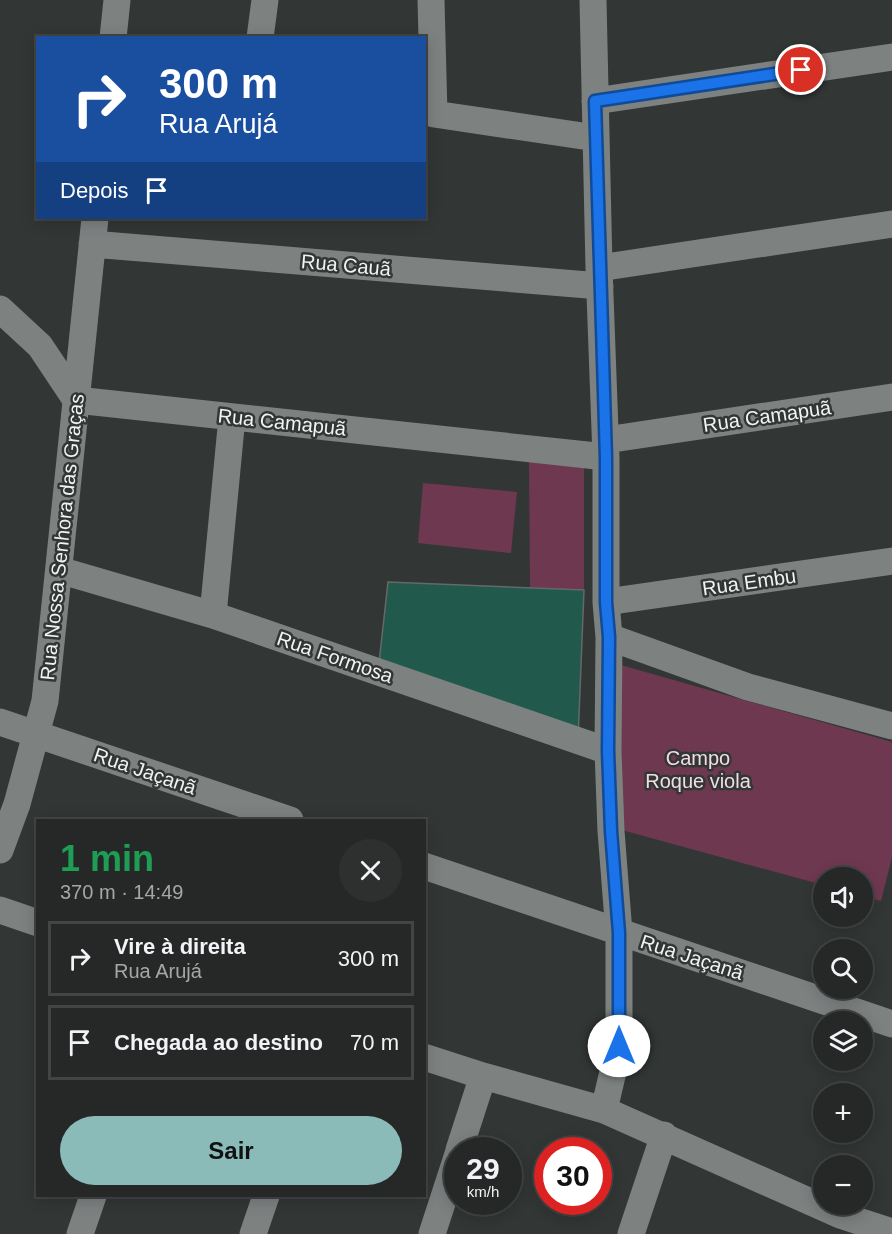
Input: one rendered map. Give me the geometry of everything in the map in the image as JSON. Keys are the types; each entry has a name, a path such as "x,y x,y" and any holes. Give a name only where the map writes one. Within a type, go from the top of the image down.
{"street":[{"path":"113,36 117,0"},
{"path":"261,36 265,0"},
{"path":"431,0 434,114 596,138"},
{"path":"592,0 606,449 608,751 611,831 619,933 619,1046 604,1110"},
{"path":"595,101 892,57"},
{"name":"Rua Cauã","path":"94,231 599,277 892,224"},
{"name":"Rua Nossa Senhora das Graças","path":"0,850 17,804 45,701 94,231"},
{"path":"0,309 40,346 76,400"},
{"name":"Rua Camapuã","path":"76,400 232,417 606,449 892,397"},
{"path":"213,615 232,417"},
{"name":"Rua Embu","path":"606,602 892,561"},
{"name":"Rua Formosa","path":"59,570 213,615 608,751"},
{"path":"609,637 748,687 892,726"},
{"name":"Rua Jaçanã","path":"0,722 287,819"},
{"name":"Rua Jaçanã","path":"426,867 892,1024"},
{"path":"0,910 36,922"},
{"path":"426,1058 604,1110 664,1135 838,1225 892,1232"},
{"path":"463,1137 483,1076"},
{"path":"631,1234 664,1135"},
{"path":"432,1234 444,1196"},
{"path":"80,1234 93,1197"},
{"path":"254,1234 266,1197"}],"green space":[{"path":"529,462 584,464 584,590 530,588"},
{"path":"423,483 517,492 511,553 418,543"},
{"name":"Campo Roque viola","path":"621,665 892,742 892,857 881,901 873,899 873,867 813,867 813,882 618,829"}],"building":[{"path":"388,582 584,590 578,741 378,672"}],"route":[{"path":"619,1046 619,933 611,831 608,751 606,458 595,101 801,70"}]}
